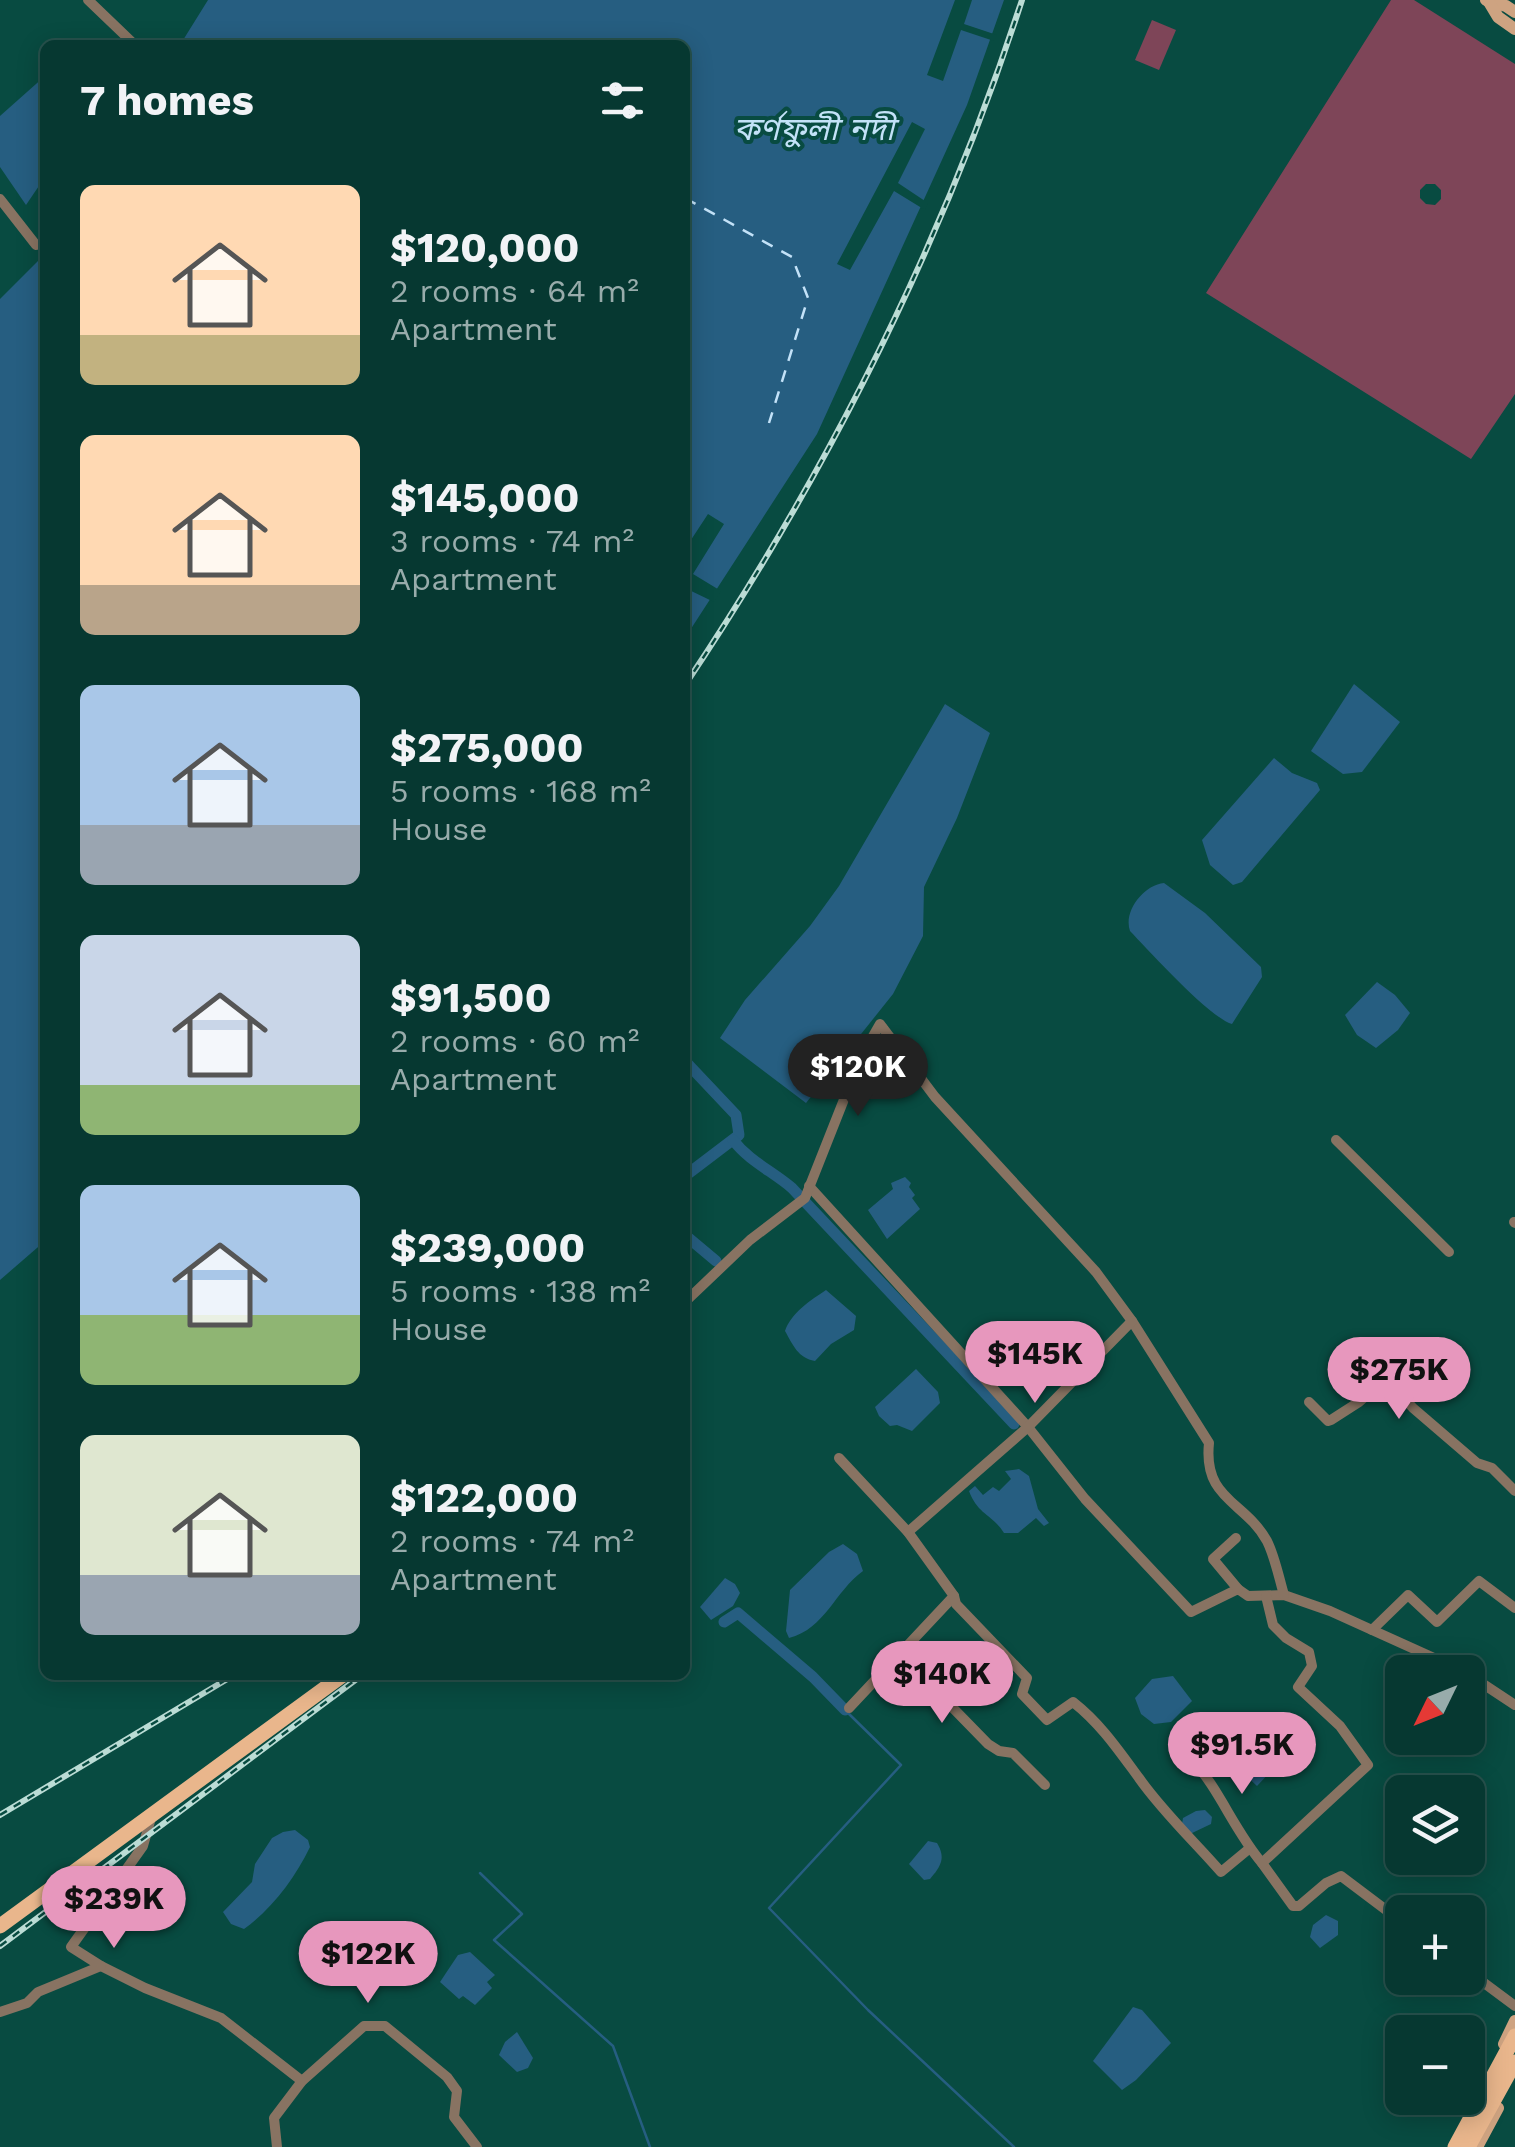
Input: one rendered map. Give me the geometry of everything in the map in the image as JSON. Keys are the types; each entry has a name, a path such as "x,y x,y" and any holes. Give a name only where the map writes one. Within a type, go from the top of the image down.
{"highway":[{"path":"0,1926 336,1680"},
{"path":"1452,2147 1515,2036"},
{"path":"1468,2147 1515,2062"}],"main road":[{"path":"1487,1 1515,12"},
{"path":"1487,1 1498,17 1515,29"},
{"path":"1452,2147 1515,2021"},
{"path":"1477,2147 1515,2074"}],"street":[{"path":"88,0 130,40"},
{"path":"0,199 36,244"},
{"path":"690,1297 750,1240 805,1196 860,1059 880,1024 935,1098 1068,1240 1132,1322 1209,1443 1207,1465 1214,1482 1266,1540 1284,1595"},
{"path":"1336,1140 1449,1252"},
{"path":"805,1196 1028,1428 1085,1499 1191,1612 1238,1588"},
{"path":"908,1532 1028,1428 1132,1322"},
{"path":"1309,1402 1328,1421 1386,1378 1413,1408 1479,1464 1492,1468 1515,1491"},
{"path":"838,1458 908,1532 956,1604 1027,1678 1022,1694 1034,1709 1048,1720 1074,1702 1127,1758 1138,1778 1221,1872 1250,1848"},
{"path":"1236,1538 1212,1559 1248,1596 1284,1595 1425,1655"},
{"path":"1372,1630 1408,1595 1437,1622 1479,1581 1515,1608"},
{"path":"849,1708 954,1596"},
{"path":"1262,1863 1368,1765 1328,1712 1315,1706 1298,1686 1312,1666 1309,1652 1273,1625 1266,1596"},
{"path":"996,1648 950,1696 949,1704 988,1744 1013,1754 1045,1785"},
{"path":"1485,1686 1515,1706"},
{"path":"1191,1758 1219,1793 1232,1823 1293,1906 1299,1906 1326,1883 1341,1876 1385,1909"},
{"path":"150,1818 144,1846 71,1947 159,1995 222,2018 302,2081"},
{"path":"0,2012 28,2003 38,1992 101,1966"},
{"path":"1485,1984 1515,2006"},
{"path":"277,2147 274,2118 302,2081 364,2026 384,2026 447,2077 457,2091 454,2116 477,2147"}],"shaded area":[{"path":"1391,0 1414,0 1515,64 1515,394 1471,459 1206,293","holes":["1426,184 1435,184 1441,190 1441,199 1435,205 1426,204 1420,198 1420,190"]},
{"path":"1152,20 1176,30 1159,70 1135,60"}],"water":[{"name":"কর্ণফুলী নদী","path":"208,0 1004,0 967,105 817,434 690,630 690,40 183,40"},
{"path":"40,80 40,184 26,205 0,167 0,116"},
{"path":"40,259 40,1245 0,1280 0,299"},
{"path":"1354,684 1400,722 1362,772 1343,774 1311,751"},
{"path":"945,704 990,733 957,818 924,887 923,936 893,994 806,1103 720,1038 745,1000 810,926 839,886"},
{"path":"1274,758 1292,773 1317,783 1320,790 1242,882 1233,885 1210,865 1202,840"},
{"path":"1164,883 1205,913 1261,967 1262,977 1232,1024 1195,997 1130,931 1130,915 1137,900"},
{"path":"1377,982 1410,1013 1398,1030 1376,1048 1357,1035 1345,1015"},
{"path":"905,1177 920,1209 887,1239 868,1210 893,1189 891,1183"},
{"path":"826,1290 856,1316 854,1330 831,1344 815,1361 800,1354 785,1331 797,1313"},
{"path":"916,1369 938,1392 940,1403 912,1431 890,1426 875,1407"},
{"path":"1019,1469 1029,1476 1038,1509 1049,1523 1044,1526 1036,1518 1018,1533 1004,1533 969,1491 975,1486 983,1495 993,1487 999,1491 1011,1479 1005,1471"},
{"path":"843,1544 857,1554 863,1571 812,1627 789,1638 786,1631 790,1590 829,1552"},
{"path":"725,1578 740,1593 733,1606 711,1620 700,1607"},
{"path":"1173,1676 1192,1701 1171,1722 1154,1724 1141,1714 1135,1698 1152,1679"},
{"path":"1252,1755 1272,1770 1257,1786 1240,1770"},
{"path":"1205,1810 1212,1817 1211,1824 1190,1834 1182,1824 1183,1818"},
{"path":"295,1830 308,1840 310,1847 290,1881 244,1929 231,1924 223,1912 252,1882 255,1864 272,1838"},
{"path":"928,1841 937,1843 942,1858 930,1879 924,1880 909,1864"},
{"path":"1326,1915 1338,1921 1338,1935 1320,1948 1310,1937 1313,1925"},
{"path":"470,1952 495,1975 487,1982 492,1988 475,2005 463,1996 459,1999 440,1982 458,1955"},
{"path":"1133,2007 1142,2010 1171,2043 1122,2090 1093,2061"},
{"path":"517,2032 533,2058 528,2068 517,2072 499,2055 505,2042"}],"pier":[{"path":"955,0 972,0 964,24 997,35 994,41 961,30 943,81 927,75"},
{"path":"912,122 925,129 898,183 928,203 925,210 894,191 850,270 837,264"},
{"path":"708,514 724,524 693,574 721,591 714,602 690,590 690,541"}],"waterway":[{"path":"690,1066 736,1115 739,1135 690,1172"},
{"path":"733,1140 792,1188 1014,1424"},
{"path":"690,1239 716,1261"},
{"path":"724,1622 738,1613 845,1710"},
{"path":"846,1711 901,1765 769,1908 868,2010 1014,2147"},
{"path":"480,1873 522,1914 494,1940 613,2046 650,2147"}],"ferry route":[{"path":"690,201 792,257 808,298 769,423"}],"railway":[{"path":"690,677 786,523 877,354 956,180 1022,0"},
{"path":"0,1815 226,1680"},
{"path":"0,1946 355,1680"}]}
